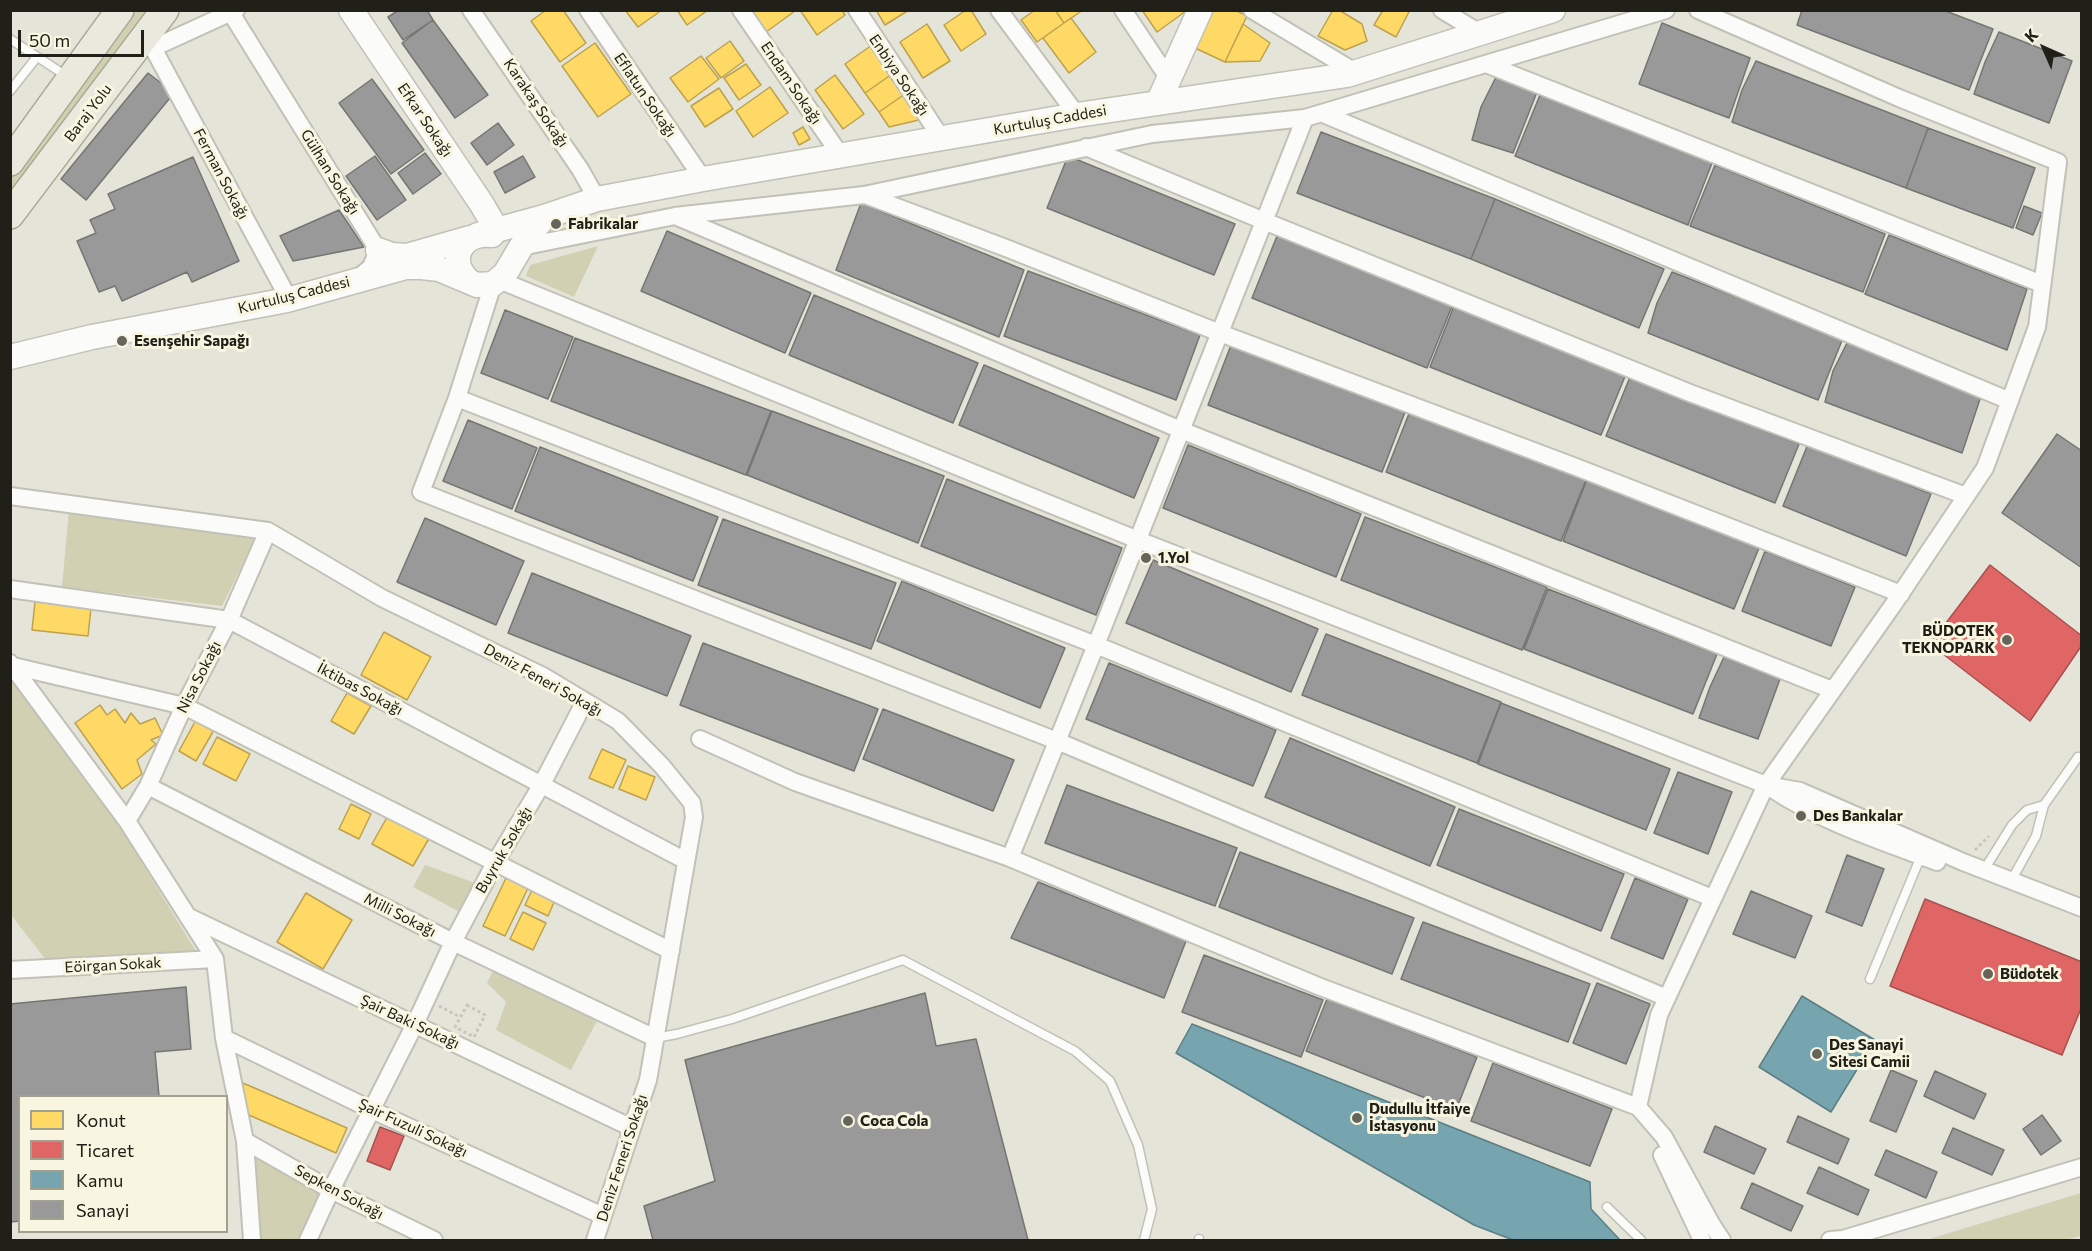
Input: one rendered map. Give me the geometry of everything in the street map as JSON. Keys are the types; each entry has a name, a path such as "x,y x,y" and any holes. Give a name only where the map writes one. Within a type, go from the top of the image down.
{"main road":[{"path":"10,162 120,10"},
{"name":"Baraj Yolu","path":"10,215 149,44 165,10"},
{"name":"Efkar Sokağı","path":"351,10 481,203 482,234"},
{"path":"1158,103 1200,10"},
{"name":"Kurtuluş Caddesi","path":"482,234 597,199 703,179 1077,115 1357,73 1553,10"},
{"path":"10,142 64,89"},
{"path":"493,279 544,217"},
{"path":"482,234 460,249 458,256 460,272 493,279"},
{"path":"378,250 392,255 407,256 482,234 493,235 500,240 508,253 493,279"},
{"name":"Kurtuluş Caddesi","path":"10,357 92,338 287,300 406,267 439,269 493,279"}],"street":[{"name":"Karakaş Sokağı","path":"471,10 580,169 597,199"},
{"name":"Eflatun Sokağı","path":"588,10 703,179"},
{"name":"Endam Sokağı","path":"741,10 841,156"},
{"name":"Enbiya Sokağı","path":"856,10 942,139"},
{"path":"999,10 1077,115"},
{"path":"1123,10 1169,79"},
{"path":"1252,10 1357,73"},
{"path":"1442,10 1480,33"},
{"path":"521,247 675,216 864,195 1152,134 1313,116 1666,10"},
{"path":"1638,1107 1659,1015 1766,785 1901,594 1985,468 2037,327 2058,162 1899,98 1698,10"},
{"path":"149,44 234,12"},
{"name":"Gülhan Sokağı","path":"234,12 378,250"},
{"name":"Ferman Sokağı","path":"149,44 284,290 287,300"},
{"path":"1486,64 2042,284"},
{"path":"1010,858 1264,221 1313,116"},
{"path":"1313,116 2010,401"},
{"path":"1086,147 1690,393 1966,496"},
{"path":"864,195 1006,248 1220,333 1576,467 1901,594"},
{"path":"675,216 1181,430 1832,690"},
{"path":"356,280 371,267 378,250"},
{"path":"1667,998 1057,741 421,492 457,398 493,279 1138,540 1766,785 1800,791 1923,851 2009,885 2082,918"},
{"path":"457,398 1096,645 1712,898"},
{"name":"Deniz Feneri Sokağı","path":"10,496 268,531 382,598 545,677 618,722 662,766 692,803 693,817 648,1080 595,1240"},
{"name":"Nisa Sokağı","path":"127,821 148,786 184,706 229,620 268,531"},
{"name":"İktibas Sokağı","path":"10,590 229,620 686,861"},
{"path":"12,665 184,706 671,951"},
{"path":"12,665 127,821 214,959 224,1038 245,1141 252,1240"},
{"name":"Buyruk Sokağı","path":"308,1240 427,1000 453,942 495,863 542,784 585,702"},
{"path":"700,739 795,782 1010,858 1318,986 1638,1107 1664,1137 1722,1240"},
{"name":"Milli Sokağı","path":"148,786 453,942 655,1038"},
{"path":"2009,885 2082,908"},
{"name":"Şair Baki Sokağı","path":"189,916 632,1128"},
{"name":"Eöirgan Sokak","path":"10,970 214,959"},
{"name":"Şair Fuzuli Sokağı","path":"224,1038 372,1110 603,1216"},
{"path":"1652,1123 1654,1137 1702,1240"},
{"name":"Sepken Sokağı","path":"245,1141 331,1190 430,1240"},
{"path":"1830,1240 1843,1239 2082,1167"}],"lane":[{"path":"10,39 37,57 64,89"},
{"path":"10,91 37,57"},
{"path":"2009,885 2036,836 2044,805 2078,757"},
{"path":"1983,875 2012,825 2027,810 2044,805"},
{"path":"1870,979 1923,851"},
{"path":"655,1038 732,1019 903,960 1075,1051 1110,1081 1138,1145 1152,1209 1144,1240"},
{"path":"1607,1207 1641,1240"}],"path":[{"path":"427,1000 460,1017"},
{"path":"467,1005 485,1015 474,1037 455,1027 460,1017 467,1005"}],"shaded area":[{"path":"132,11 149,11 11,203 11,176"},
{"path":"598,246 574,297 526,276 530,265"},
{"path":"69,509 258,533 222,606 62,587"},
{"path":"10,677 118,824 197,953 46,960 11,915"},
{"path":"425,865 478,884 460,912 413,887"},
{"path":"495,967 599,1017 571,1070 496,1030 506,1002 487,983"},
{"path":"253,1141 329,1181 303,1240 260,1240"},
{"path":"2081,1193 2081,1236 2065,1240 1926,1240"}],"building: Konut":[{"path":"546,10 563,10 586,43 560,62 531,21"},
{"path":"625,10 662,10 638,27"},
{"path":"677,10 708,10 687,25"},
{"path":"750,10 795,10 795,11 766,32"},
{"path":"800,10 842,10 845,15 817,35"},
{"path":"876,10 909,10 885,25"},
{"path":"966,10 971,10 986,34 961,51 944,25"},
{"path":"1035,10 1055,10 1064,23 1037,42 1021,20"},
{"path":"1055,10 1083,10 1064,23"},
{"path":"1142,10 1185,10 1186,11 1157,32"},
{"path":"1212,10 1235,10 1247,16 1225,62 1195,48"},
{"path":"1333,10 1339,10 1362,24 1367,41 1345,50 1318,36"},
{"path":"1383,10 1410,10 1396,37 1374,25"},
{"path":"1071,18 1096,52 1069,73 1043,38"},
{"path":"927,24 950,61 923,78 900,42"},
{"path":"1243,24 1270,43 1260,61 1225,62"},
{"path":"730,41 744,61 721,78 706,58"},
{"path":"595,43 631,94 598,117 562,66"},
{"path":"872,45 892,74 865,93 845,64"},
{"path":"701,56 719,79 688,102 670,78"},
{"path":"746,64 761,85 739,100 724,78"},
{"path":"892,74 905,94 879,112 865,93"},
{"path":"835,75 864,114 843,129 815,90"},
{"path":"770,87 788,113 753,137 736,111"},
{"path":"719,88 733,109 705,127 691,106"},
{"path":"905,94 923,119 889,127 879,112"},
{"path":"803,127 810,139 799,145 793,133"},
{"path":"35,602 91,608 88,636 32,630"},
{"path":"384,632 431,657 407,700 361,675"},
{"path":"347,693 371,706 354,734 331,721"},
{"path":"100,705 107,715 115,709 125,723 131,713 140,724 155,718 163,735 151,740 156,744 137,760 142,774 122,789 75,723"},
{"path":"196,720 214,730 196,761 179,751"},
{"path":"217,737 250,754 236,781 203,764"},
{"path":"602,749 626,760 613,788 589,778"},
{"path":"628,766 655,777 646,800 619,789"},
{"path":"351,804 371,814 359,839 339,829"},
{"path":"390,812 431,835 413,866 372,844"},
{"path":"507,876 529,886 505,936 483,926"},
{"path":"533,888 556,898 548,916 525,905"},
{"path":"306,893 352,920 323,969 277,942"},
{"path":"523,912 546,923 533,950 510,939"},
{"path":"243,1083 347,1128 336,1153 242,1112"}],"building: Ticaret":[{"name":"BÜDOTEK TEKNOPARK","path":"1990,565 2082,636 2082,645 2030,721 1930,644"},
{"name":"Büdotek","path":"1925,899 2082,962 2082,1006 2062,1055 1890,986"},
{"path":"380,1127 404,1136 390,1170 367,1161"}],"building: Kamu":[{"name":"Des Sanayi Sitesi Camii","path":"1802,996 1875,1040 1831,1112 1759,1067"},
{"name":"Dudullu İtfaiye İstasyonu","path":"1192,1024 1590,1182 1591,1209 1620,1240 1513,1240 1474,1225 1176,1053"}],"building: Sanayi":[{"path":"399,10 427,10 433,20 403,40 388,17"},
{"path":"1802,10 1943,10 1993,29 1969,90 1797,25"},
{"path":"433,20 488,95 455,118 402,43"},
{"path":"1662,23 1750,58 1729,118 1639,84"},
{"path":"1999,32 2072,61 2049,123 1974,94"},
{"path":"1756,61 1928,128 1906,188 1732,122 1742,90"},
{"path":"148,73 174,93 86,200 61,179"},
{"path":"1496,77 1537,92 1513,153 1472,140 1481,107"},
{"path":"372,79 424,150 391,174 339,103"},
{"path":"1540,95 1712,163 1688,225 1515,156"},
{"path":"498,123 514,145 487,165 471,143"},
{"path":"1928,128 2035,168 2013,228 1906,188"},
{"path":"1321,132 1495,199 1471,259 1297,193"},
{"path":"425,153 441,174 413,194 398,173"},
{"path":"375,156 406,200 377,220 346,176"},
{"path":"523,156 535,177 505,193 494,172"},
{"path":"1068,156 1235,224 1214,275 1047,208"},
{"path":"193,157 239,261 192,282 187,272 122,301 115,286 99,292 77,241 96,233 90,220 115,209 108,194"},
{"path":"1715,165 1885,234 1863,292 1690,226"},
{"path":"1495,199 1664,269 1639,328 1471,259"},
{"path":"861,203 1024,270 999,337 836,270"},
{"path":"2024,206 2042,213 2033,235 2016,228"},
{"path":"339,210 364,247 293,261 280,236"},
{"path":"667,231 811,293 785,353 641,291"},
{"path":"1889,235 2027,289 2007,350 1865,294"},
{"path":"1277,236 1452,306 1427,368 1252,298"},
{"path":"1028,271 1200,335 1176,400 1004,336"},
{"path":"1672,272 1843,338 1818,400 1648,333 1657,303"},
{"path":"814,295 978,363 953,423 789,355"},
{"path":"1454,306 1626,374 1601,435 1430,367"},
{"path":"505,310 573,337 548,399 481,373"},
{"path":"575,338 771,411 746,475 551,401"},
{"path":"1848,341 1982,393 1962,453 1825,402 1833,371"},
{"path":"1231,345 1405,412 1382,472 1208,405"},
{"path":"984,365 1159,438 1134,498 959,425"},
{"path":"1630,377 1799,444 1775,503 1606,436"},
{"path":"772,411 944,476 918,543 747,475"},
{"path":"1410,411 1586,480 1561,541 1386,472"},
{"path":"468,420 537,448 512,509 443,481"},
{"path":"2057,434 2082,451 2082,568 2002,513"},
{"path":"1808,444 1931,494 1906,556 1783,506"},
{"path":"1188,445 1361,514 1336,577 1163,508"},
{"path":"540,447 718,517 693,581 515,511"},
{"path":"947,479 1122,548 1096,615 921,546"},
{"path":"1587,479 1759,548 1734,609 1563,541"},
{"path":"1365,517 1547,587 1522,650 1341,580"},
{"path":"425,518 524,561 496,625 397,582"},
{"path":"723,519 896,583 871,649 698,585"},
{"path":"1765,551 1855,587 1831,646 1742,611"},
{"path":"1153,560 1318,629 1291,692 1126,623"},
{"path":"532,573 691,636 667,696 508,633"},
{"path":"902,581 1065,648 1040,708 877,641"},
{"path":"1548,589 1717,654 1693,714 1524,649"},
{"path":"1326,634 1501,702 1477,763 1302,695"},
{"path":"703,643 878,709 854,771 680,705"},
{"path":"1724,657 1780,679 1758,739 1699,718"},
{"path":"1109,663 1276,730 1253,786 1086,719"},
{"path":"1501,703 1670,769 1646,830 1478,764"},
{"path":"883,709 1014,760 993,811 863,759"},
{"path":"1290,738 1455,807 1430,866 1265,797"},
{"path":"1678,772 1732,792 1708,854 1654,833"},
{"path":"1067,785 1237,848 1215,906 1045,843"},
{"path":"1459,809 1624,874 1601,931 1437,865"},
{"path":"1240,852 1414,918 1392,974 1219,907"},
{"path":"1847,855 1884,869 1862,926 1826,912"},
{"path":"1635,878 1688,899 1663,959 1611,938"},
{"path":"1038,882 1186,941 1164,998 1011,938"},
{"path":"1751,891 1812,916 1795,958 1733,934"},
{"path":"1423,922 1590,984 1568,1042 1401,979"},
{"path":"1204,955 1323,1000 1301,1057 1182,1012"},
{"path":"1597,983 1650,1004 1626,1064 1573,1043"},
{"path":"186,987 191,1049 155,1052 159,1095 18,1095 18,1221 10,1222 10,1004"},
{"name":"Coca Cola","path":"925,993 936,1046 976,1039 1028,1240 653,1240 644,1206 715,1181 685,1060"},
{"path":"1327,999 1477,1057 1456,1110 1306,1051"},
{"path":"1493,1063 1612,1109 1590,1166 1471,1121"},
{"path":"1891,1070 1917,1081 1896,1132 1870,1121"},
{"path":"1935,1071 1986,1094 1974,1119 1924,1096"},
{"path":"2042,1115 2061,1141 2041,1155 2023,1129"},
{"path":"1798,1116 1849,1139 1838,1164 1787,1142"},
{"path":"1715,1126 1766,1149 1754,1174 1704,1152"},
{"path":"1953,1128 2004,1150 1992,1175 1942,1153"},
{"path":"1886,1150 1937,1172 1926,1198 1875,1175"},
{"path":"1819,1167 1869,1190 1858,1215 1807,1193"},
{"path":"1752,1183 1803,1206 1791,1231 1741,1208"}],"place":[{"name":"Fabrikalar","path":"556,224"},
{"name":"Esenşehir Sapağı","path":"122,341"},
{"name":"1.Yol","path":"1146,558"},
{"name":"BÜDOTEK TEKNOPARK","path":"2007,640"},
{"name":"Des Bankalar","path":"1801,816"},
{"name":"Büdotek","path":"1988,974"},
{"name":"Des Sanayi Sitesi Camii","path":"1817,1054"},
{"name":"Dudullu İtfaiye İstasyonu","path":"1357,1118"},
{"name":"Coca Cola","path":"848,1121"}]}
